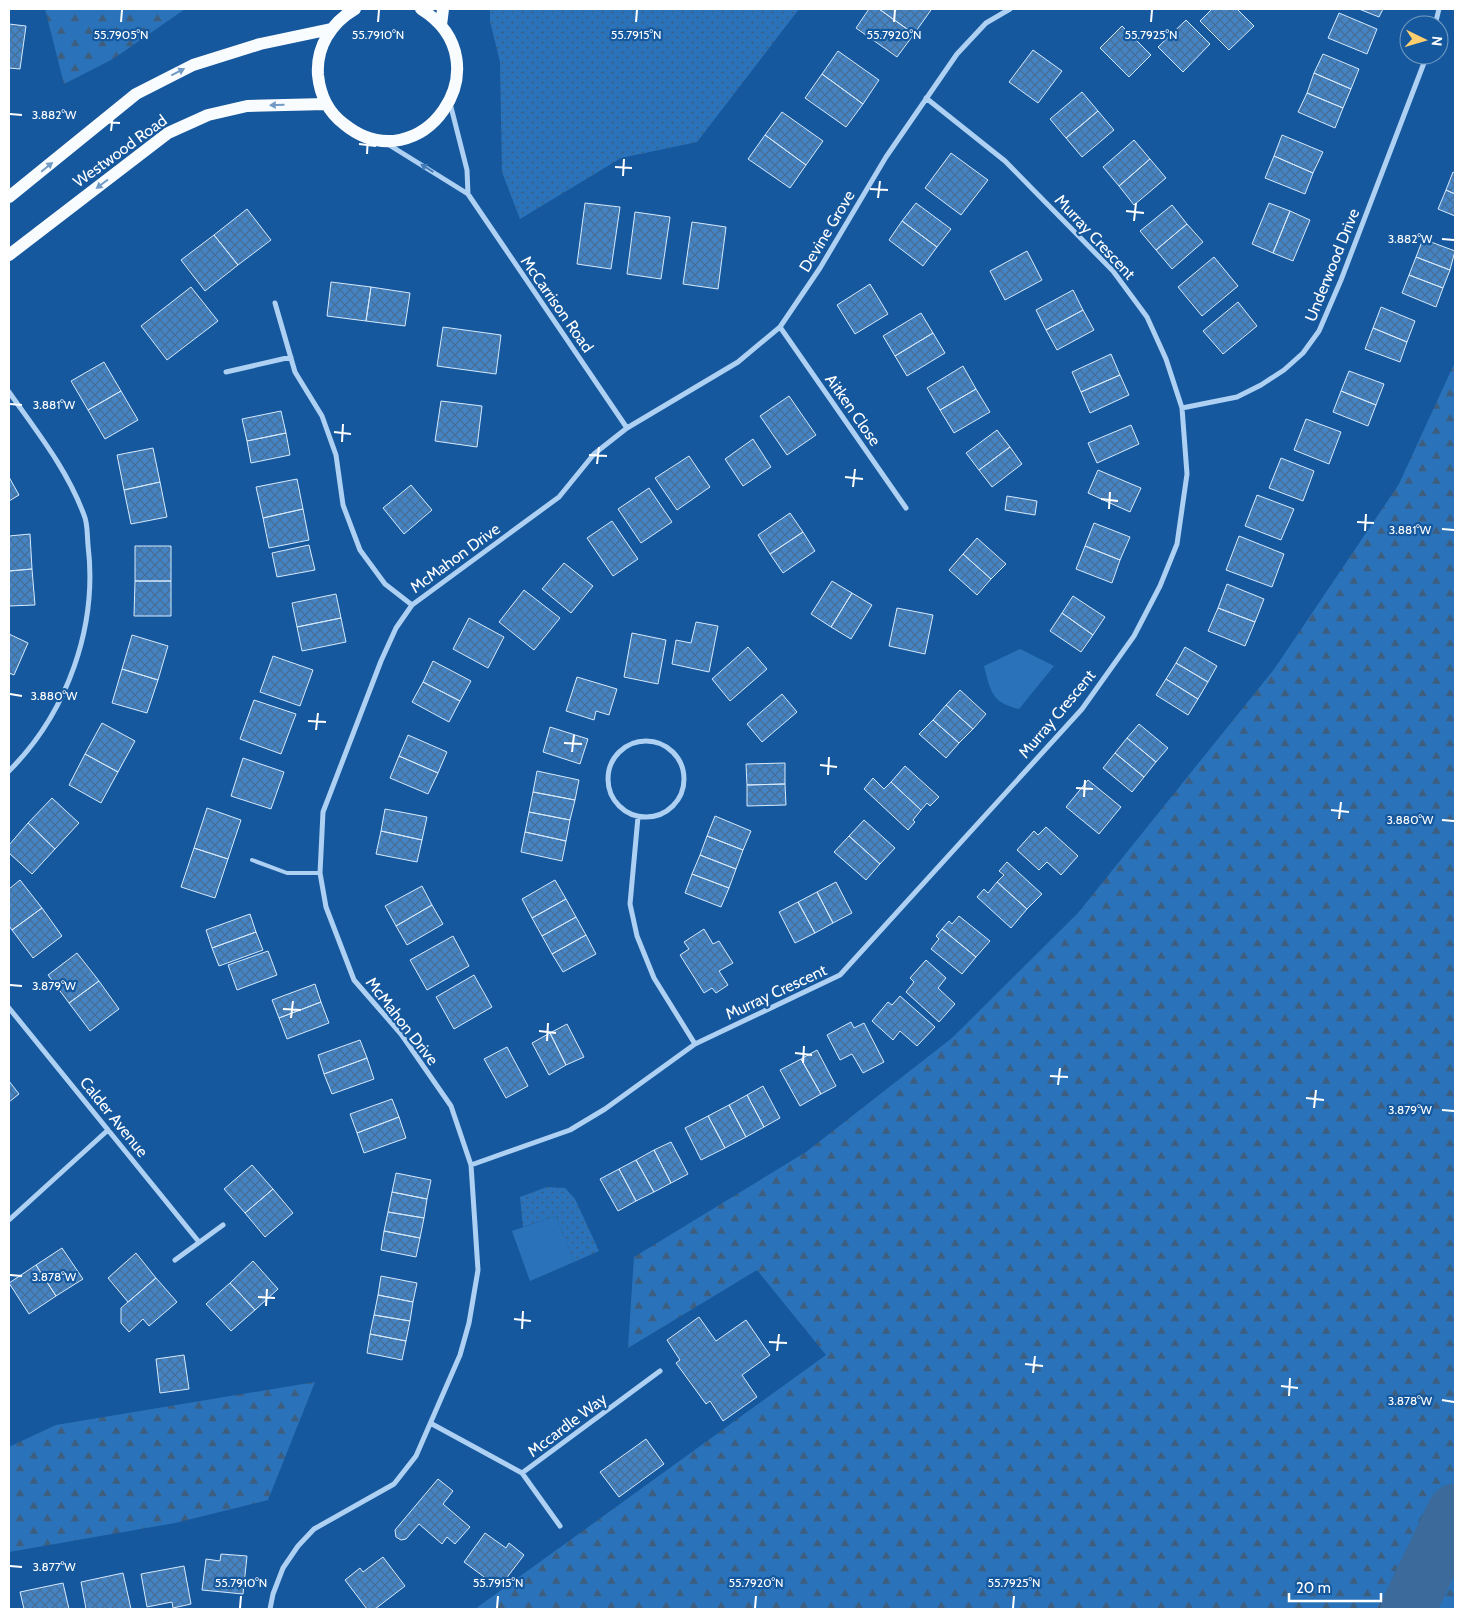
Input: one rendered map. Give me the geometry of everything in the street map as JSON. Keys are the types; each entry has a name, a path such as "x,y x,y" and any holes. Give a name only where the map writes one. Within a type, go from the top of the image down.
{"main road":[{"path":"355,9 343,16 331,29 322,46 318,66 319,86 326,104 337,119 351,130 368,138 382,140 404,139 421,132 438,120 450,103 456,84 457,63 452,43 441,25 421,9"},
{"path":"441,25 444,9"},
{"name":"Westwood Road","path":"9,197 136,94 193,65 260,44 331,29"},
{"name":"Westwood Road","path":"9,255 168,133 208,115 247,106 326,104"}],"street":[{"name":"Devine Grove","path":"627,428 738,362 780,327 820,268 886,157 957,54 986,23 1010,9"},
{"name":"Underwood Drive","path":"1182,408 1237,397 1261,385 1284,370 1303,353 1319,331 1341,280 1423,65"},
{"name":"Murray Crescent","path":"471,1165 570,1130 605,1109 695,1044 840,975 1082,709 1134,636 1160,586 1177,544 1187,474 1182,408 1166,359 1147,317 1113,271 1005,161 926,98"},
{"path":"450,103 467,170 468,194"},
{"name":"McCarrison Road","path":"382,140 468,194 627,428"},
{"path":"275,303 295,372 324,424 336,456 343,505 360,550 385,584 412,605"},
{"name":"Aitken Close","path":"780,327 906,508"},
{"path":"226,372 291,357"},
{"path":"9,392 60,463 85,517 90,562 88,608 79,655 63,696 44,727 9,771"},
{"name":"McMahon Drive","path":"270,1609 273,1594 283,1568 298,1546 314,1529 394,1484 416,1456 432,1424 460,1355 469,1324 478,1270 471,1165 451,1106 400,1034 354,980 326,907 320,873 323,812 381,661 396,628 412,605 559,497 594,454 627,428"},
{"path":"646,740 658,742 670,749 679,758 684,770 685,783 681,796 674,806 664,814 651,818 638,817 622,808 611,794 608,782 609,769 614,758 623,749 634,743 646,740"},
{"path":"638,817 630,904 638,936 654,978 695,1044"},
{"name":"Calder Avenue","path":"9,1008 199,1242"},
{"path":"9,1220 108,1130"},
{"path":"175,1260 222,1225"},
{"name":"Mccardle Way","path":"432,1424 522,1473 660,1371"},
{"path":"522,1473 560,1526"}],"lane":[{"path":"252,860 287,873 320,873"}],"green space":[{"path":"45,9 185,9 113,59 64,84"},
{"path":"490,9 799,9 697,142 621,158 520,219 502,172 500,62 490,21"},
{"path":"1455,362 1455,1609 475,1609 826,1355 757,1270 628,1348 634,1257 806,1152 952,1038 1078,913 1275,668 1399,484"},
{"path":"1020,649 1054,666 1019,709 997,699 988,683 984,666"},
{"path":"547,1187 565,1188 575,1199 599,1251 574,1262 556,1216 523,1227 520,1197"},
{"path":"556,1216 574,1262 530,1281 512,1231"},
{"path":"315,1382 268,1500 175,1523 9,1552 9,1447 56,1425"}],"building":[{"path":"869,9 879,9 914,34 897,57 856,28"},
{"path":"879,9 929,9 931,10 914,34"},
{"path":"1212,9 1237,9 1254,26 1229,50 1200,21"},
{"path":"1359,9 1383,9 1379,17"},
{"path":"1339,13 1377,29 1367,54 1328,38"},
{"path":"1186,20 1210,44 1183,72 1158,47"},
{"path":"9,24 26,26 20,69 9,68"},
{"path":"1122,26 1151,55 1129,77 1100,48"},
{"path":"1033,50 1062,71 1038,103 1009,82"},
{"path":"838,51 879,80 863,104 822,74"},
{"path":"1323,54 1359,69 1351,89 1314,73"},
{"path":"1314,73 1351,89 1343,108 1307,93"},
{"path":"822,74 863,104 846,127 805,98"},
{"path":"1082,92 1098,111 1066,138 1050,119"},
{"path":"1307,93 1343,108 1335,128 1298,112"},
{"path":"1098,111 1114,130 1082,157 1066,138"},
{"path":"782,112 823,141 806,165 765,135"},
{"path":"765,135 806,165 790,188 748,159"},
{"path":"1282,135 1323,152 1313,173 1274,156"},
{"path":"1134,140 1150,159 1119,186 1103,167"},
{"path":"951,153 988,180 961,215 925,188"},
{"path":"1274,156 1313,173 1305,194 1265,178"},
{"path":"1150,159 1166,178 1134,205 1119,186"},
{"path":"1453,172 1455,173 1455,194 1446,190"},
{"path":"1446,190 1455,194 1455,216 1438,209"},
{"path":"585,203 620,207 611,269 577,264"},
{"path":"916,203 951,229 937,247 902,221"},
{"path":"1269,203 1290,211 1273,253 1252,244"},
{"path":"1172,205 1187,224 1156,250 1140,231"},
{"path":"247,209 271,240 238,265 214,235"},
{"path":"1290,211 1310,220 1293,261 1273,253"},
{"path":"635,212 670,217 661,279 627,274"},
{"path":"902,221 937,247 923,266 889,240"},
{"path":"692,222 726,227 718,289 683,284"},
{"path":"1187,224 1203,242 1172,269 1156,250"},
{"path":"214,235 238,265 205,291 181,260"},
{"path":"1423,239 1455,251 1450,270 1416,257"},
{"path":"1027,251 1042,280 1005,300 990,271"},
{"path":"1214,257 1238,286 1202,316 1178,287"},
{"path":"1416,257 1450,270 1443,288 1409,275"},
{"path":"1409,275 1443,288 1436,307 1402,293"},
{"path":"331,282 371,287 366,321 327,316"},
{"path":"870,284 888,314 855,334 837,305"},
{"path":"191,287 218,321 167,360 141,326"},
{"path":"371,287 410,293 405,326 366,321"},
{"path":"1073,290 1083,310 1046,330 1036,310"},
{"path":"1238,302 1257,326 1223,354 1203,331"},
{"path":"1381,307 1415,321 1407,342 1373,328"},
{"path":"1083,310 1094,330 1057,350 1046,330"},
{"path":"921,313 933,333 895,356 883,336"},
{"path":"443,327 501,335 496,374 437,366"},
{"path":"1373,328 1407,342 1400,362 1365,349"},
{"path":"933,333 945,353 907,376 895,356"},
{"path":"1111,354 1120,375 1081,392 1072,372"},
{"path":"104,362 121,391 88,410 71,381"},
{"path":"963,366 976,389 940,410 927,388"},
{"path":"1349,371 1384,384 1376,405 1341,391"},
{"path":"1120,375 1129,395 1090,413 1081,392"},
{"path":"976,389 990,412 954,433 940,410"},
{"path":"121,391 138,420 105,439 88,410"},
{"path":"1341,391 1376,405 1368,426 1333,412"},
{"path":"789,396 816,435 787,455 760,416"},
{"path":"441,401 482,406 477,447 435,441"},
{"path":"281,411 286,433 247,441 242,419"},
{"path":"1306,419 1341,432 1329,464 1294,450"},
{"path":"1131,425 1139,444 1097,463 1088,443"},
{"path":"997,430 1010,447 979,470 966,453"},
{"path":"286,433 290,455 251,463 247,441"},
{"path":"753,439 771,467 743,486 725,459"},
{"path":"1010,447 1022,464 992,487 979,470"},
{"path":"153,448 160,482 124,490 117,455"},
{"path":"689,456 710,487 677,510 655,478"},
{"path":"1281,458 1314,471 1303,501 1269,488"},
{"path":"1098,470 1141,488 1130,512 1088,493"},
{"path":"9,477 19,495 9,501"},
{"path":"297,479 303,509 263,518 256,487"},
{"path":"160,482 167,517 131,524 124,490"},
{"path":"411,485 432,510 404,534 383,508"},
{"path":"649,488 672,522 641,543 618,509"},
{"path":"1257,495 1294,509 1281,540 1245,526"},
{"path":"1007,496 1037,501 1035,515 1005,510"},
{"path":"303,509 309,540 269,548 263,518"},
{"path":"790,513 803,532 770,554 758,535"},
{"path":"612,521 638,559 613,576 587,538"},
{"path":"1094,523 1130,537 1120,560 1085,546"},
{"path":"803,532 815,551 783,573 770,554"},
{"path":"30,534 32,569 9,571 9,536"},
{"path":"1239,536 1284,554 1272,587 1226,570"},
{"path":"977,538 1006,564 991,579 963,554"},
{"path":"309,545 315,570 277,577 272,553"},
{"path":"135,546 171,546 171,581 135,581"},
{"path":"1085,546 1120,560 1112,583 1076,569"},
{"path":"963,554 991,579 977,595 949,570"},
{"path":"564,563 593,586 571,613 542,589"},
{"path":"32,569 35,605 9,606 9,571"},
{"path":"135,581 171,581 171,616 134,616"},
{"path":"832,581 852,593 831,627 811,614"},
{"path":"1227,584 1264,599 1255,622 1218,608"},
{"path":"524,590 560,618 534,650 499,622"},
{"path":"852,593 872,605 851,639 831,627"},
{"path":"336,594 341,618 297,627 292,603"},
{"path":"1073,596 1105,617 1093,635 1062,613"},
{"path":"897,608 933,615 925,654 889,646"},
{"path":"1218,608 1255,622 1245,646 1208,631"},
{"path":"1062,613 1093,635 1081,652 1050,631"},
{"path":"341,618 346,642 302,651 297,627"},
{"path":"469,618 504,637 488,668 453,649"},
{"path":"696,622 718,626 709,672 672,664 676,640 691,643"},
{"path":"632,633 666,640 658,684 624,677"},
{"path":"9,634 28,643 14,675 9,673"},
{"path":"132,635 168,646 158,680 122,669"},
{"path":"748,647 767,669 730,701 712,679"},
{"path":"1185,647 1217,666 1208,682 1176,663"},
{"path":"273,656 313,670 300,706 260,692"},
{"path":"433,661 471,681 460,701 423,682"},
{"path":"1176,663 1208,682 1198,699 1166,679"},
{"path":"122,669 158,680 147,713 112,703"},
{"path":"577,677 617,689 609,715 596,711 594,720 566,711"},
{"path":"1166,679 1198,699 1188,715 1156,695"},
{"path":"423,682 460,701 449,722 412,702"},
{"path":"960,690 986,714 973,729 946,705"},
{"path":"782,694 797,712 762,742 747,724"},
{"path":"254,700 296,714 281,754 240,739"},
{"path":"946,705 973,729 959,743 933,720"},
{"path":"933,720 959,743 946,758 919,734"},
{"path":"102,723 135,741 118,772 85,754"},
{"path":"1139,724 1168,748 1156,762 1127,738"},
{"path":"550,727 588,739 580,764 543,752"},
{"path":"408,735 447,752 438,773 399,756"},
{"path":"1127,738 1156,762 1144,777 1115,753"},
{"path":"1115,753 1144,777 1132,792 1103,768"},
{"path":"85,754 118,772 101,803 69,785"},
{"path":"399,756 438,773 428,794 390,778"},
{"path":"243,758 284,772 271,809 231,796"},
{"path":"785,763 785,784 747,785 746,764"},
{"path":"905,766 939,797 930,806 927,803 921,810 891,782"},
{"path":"537,771 579,780 575,800 533,792"},
{"path":"873,778 884,789 891,782 921,810 913,820 915,822 908,830 864,789"},
{"path":"1088,780 1121,807 1099,834 1066,807"},
{"path":"785,784 786,805 747,806 747,785"},
{"path":"533,792 575,800 570,820 529,812"},
{"path":"52,798 79,823 55,849 28,823"},
{"path":"207,808 241,820 228,859 194,848"},
{"path":"385,809 427,817 422,840 381,831"},
{"path":"529,812 570,820 566,841 525,832"},
{"path":"715,816 751,831 743,850 707,836"},
{"path":"864,820 895,848 880,864 849,836"},
{"path":"28,823 55,849 32,874 9,853 9,845"},
{"path":"1046,827 1078,856 1061,875 1047,862 1039,870 1017,850 1034,831 1038,835"},
{"path":"381,831 422,840 417,862 376,854"},
{"path":"525,832 566,841 562,861 521,852"},
{"path":"707,836 743,850 736,869 700,855"},
{"path":"849,836 880,864 866,880 834,852"},
{"path":"194,848 228,859 215,898 181,887"},
{"path":"700,855 736,869 729,888 692,874"},
{"path":"1007,862 1042,894 1027,909 997,882 1004,875 999,871"},
{"path":"692,874 729,888 721,907 685,893"},
{"path":"20,880 42,908 12,930 9,926 9,889"},
{"path":"555,880 566,899 532,918 522,899"},
{"path":"836,882 852,913 833,923 817,892"},
{"path":"997,882 1027,909 1011,928 977,897 984,889 988,893"},
{"path":"422,886 432,905 396,926 385,906"},
{"path":"817,892 833,923 815,933 798,902"},
{"path":"566,899 576,917 542,936 532,918"},
{"path":"798,902 815,933 795,943 779,912"},
{"path":"432,905 443,924 407,945 396,926"},
{"path":"42,908 62,936 33,958 12,930"},
{"path":"250,914 256,932 212,948 206,930"},
{"path":"959,916 990,941 976,957 942,929 949,921 952,924"},
{"path":"576,917 586,935 552,954 542,936"},
{"path":"704,929 713,944 719,941 733,963 719,971 728,985 716,993 712,988 704,993 680,955 689,949 684,942"},
{"path":"942,929 976,957 962,974 931,949 939,939 936,936"},
{"path":"256,932 263,950 219,966 212,948"},
{"path":"586,935 596,954 563,972 552,954"},
{"path":"453,936 469,966 427,990 410,960"},
{"path":"268,951 277,975 237,990 228,965"},
{"path":"77,953 99,981 69,1003 48,975"},
{"path":"926,960 946,978 938,988 955,1004 939,1022 906,992 914,982 910,978"},
{"path":"474,975 492,1007 454,1029 436,997"},
{"path":"99,981 119,1009 90,1031 69,1003"},
{"path":"315,984 321,1002 279,1018 272,1000"},
{"path":"900,996 935,1027 917,1046 900,1031 893,1040 872,1021 888,1002 892,1005"},
{"path":"321,1002 329,1023 287,1039 279,1018"},
{"path":"851,1022 854,1028 864,1023 884,1062 863,1073 852,1054 840,1060 827,1035"},
{"path":"567,1024 584,1057 566,1065 550,1033"},
{"path":"550,1033 566,1065 549,1075 532,1043"},
{"path":"360,1040 367,1058 324,1074 318,1055"},
{"path":"507,1047 528,1086 506,1098 484,1059"},
{"path":"817,1050 836,1086 821,1094 801,1059"},
{"path":"367,1058 374,1079 332,1094 324,1074"},
{"path":"801,1059 821,1094 800,1106 780,1070"},
{"path":"9,1081 19,1094 9,1102"},
{"path":"763,1086 780,1118 764,1127 747,1095"},
{"path":"747,1095 764,1127 746,1137 729,1105"},
{"path":"392,1099 399,1117 357,1133 350,1114"},
{"path":"729,1105 746,1137 725,1148 708,1116"},
{"path":"708,1116 725,1148 701,1160 685,1128"},
{"path":"399,1117 406,1138 364,1153 357,1133"},
{"path":"671,1142 688,1174 671,1183 654,1150"},
{"path":"654,1150 671,1183 654,1192 636,1160"},
{"path":"636,1160 654,1192 636,1201 619,1169"},
{"path":"252,1165 273,1189 245,1213 224,1189"},
{"path":"619,1169 636,1201 618,1211 600,1179"},
{"path":"396,1173 431,1180 427,1199 392,1192"},
{"path":"273,1189 293,1213 265,1237 245,1213"},
{"path":"392,1192 427,1199 424,1218 388,1212"},
{"path":"388,1212 424,1218 420,1238 384,1231"},
{"path":"384,1231 420,1238 416,1257 381,1250"},
{"path":"62,1248 83,1279 56,1296 36,1265"},
{"path":"136,1253 156,1278 128,1302 108,1278"},
{"path":"253,1261 278,1289 255,1310 230,1283"},
{"path":"36,1265 56,1296 29,1314 9,1283"},
{"path":"381,1276 417,1283 413,1302 378,1295"},
{"path":"156,1278 177,1302 149,1326 143,1319 129,1332 121,1323 121,1308"},
{"path":"230,1283 255,1310 231,1331 206,1304"},
{"path":"378,1295 413,1302 410,1321 374,1315"},
{"path":"374,1315 410,1321 406,1341 370,1334"},
{"path":"699,1317 716,1341 746,1320 770,1355 742,1375 757,1397 723,1421 710,1401 706,1404 676,1363 680,1360 667,1340"},
{"path":"370,1334 406,1341 402,1360 367,1353"},
{"path":"184,1355 189,1389 160,1393 156,1359"},
{"path":"646,1439 664,1464 619,1497 600,1472"},
{"path":"438,1479 453,1491 443,1504 470,1527 455,1544 447,1537 442,1544 419,1524 406,1539 401,1540 396,1537 395,1530"},
{"path":"485,1533 506,1548 509,1543 524,1555 499,1588 464,1562"},
{"path":"221,1554 247,1556 243,1594 202,1590 206,1559 220,1561"},
{"path":"383,1557 405,1586 375,1609 367,1609 345,1580 360,1568 363,1572"},
{"path":"184,1566 191,1604 173,1608 172,1602 147,1607 141,1574"},
{"path":"123,1573 131,1609 86,1609 81,1582"},
{"path":"63,1583 69,1609 24,1609 20,1592"}],"waterway":[{"path":"1408,1609 1455,1511"}]}
